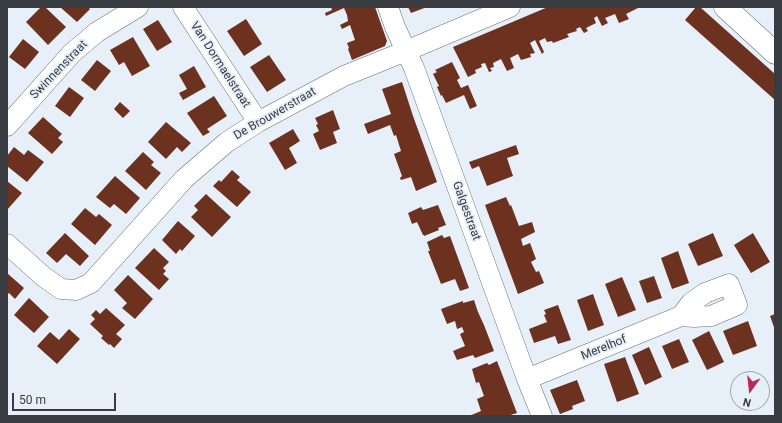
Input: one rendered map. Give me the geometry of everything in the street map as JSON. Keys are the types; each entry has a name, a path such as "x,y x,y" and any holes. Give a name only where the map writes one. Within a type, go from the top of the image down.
{"main road":[{"path":"725,7 775,53"}],"street":[{"name":"Swinnenstraat","path":"7,126 72,53 97,32 138,7"},
{"name":"Van Dormaelstraat","path":"183,7 258,122"},
{"name":"Galgestraat","path":"388,7 416,75 527,379 542,416"},
{"name":"De Brouwerstraat","path":"7,244 61,290 76,290 91,283 184,179 227,142 258,122 344,76 510,7"},
{"name":"Merelhof","path":"527,379 681,316"}],"building":[{"path":"41,7 45,7 66,27 48,45 26,22"},
{"path":"60,7 88,7 90,9 77,22"},
{"path":"331,7 375,7 387,41 385,46 352,60 347,43 355,40 350,25 342,29 340,25 348,21 347,15 344,8 326,16 325,13 332,10"},
{"path":"408,7 427,7 411,13"},
{"path":"548,7 640,7 626,14 629,19 619,23 615,14 605,18 608,23 602,26 597,16 594,18 596,23 586,28 588,31 584,33 580,27 576,29 577,31 567,34 569,37 553,43 552,41 547,42 545,38 539,41 544,52 542,54 535,40 530,43 535,53 530,54 531,57 521,60 518,54 510,58 514,68 507,71 501,59 493,63 494,67 490,68 492,71 489,72 485,63 481,64 482,67 475,70 476,73 468,77 453,47"},
{"path":"696,7 700,7 775,74 775,100 685,20"},
{"path":"246,19 262,44 244,56 227,31"},
{"path":"158,20 172,42 157,51 143,29"},
{"path":"133,37 150,66 132,76 124,62 119,65 110,50"},
{"path":"23,39 39,52 25,69 9,57"},
{"path":"269,55 286,80 267,92 250,67"},
{"path":"97,60 111,71 95,91 81,80"},
{"path":"452,62 460,78 457,80 461,88 468,85 477,106 470,109 464,95 446,103 442,95 441,96 437,87 439,86 433,74 437,72 435,70"},
{"path":"194,66 206,87 183,100 179,93 187,89 179,75"},
{"path":"402,82 437,182 416,191 411,177 401,180 400,178 402,176 394,154 401,151 396,135 394,136 390,125 368,134 364,124 391,114 382,89"},
{"path":"69,87 84,98 70,117 55,106"},
{"path":"214,96 227,116 207,129 210,132 203,136 187,113"},
{"path":"120,102 130,111 123,118 114,109"},
{"path":"333,110 340,129 333,132 337,143 320,150 313,134 319,131 315,118"},
{"path":"43,117 62,134 58,138 63,142 52,154 28,133"},
{"path":"166,122 191,143 182,152 177,147 166,159 148,142"},
{"path":"293,129 300,141 289,148 297,163 285,170 269,143"},
{"path":"516,145 519,154 507,158 513,176 487,186 479,166 472,169 469,162"},
{"path":"14,147 24,155 28,150 44,162 27,182 7,166 7,156"},
{"path":"143,152 154,162 151,165 161,173 146,190 125,171"},
{"path":"232,170 240,177 237,180 251,192 237,207 213,186 219,180 221,182"},
{"path":"115,176 140,198 126,214 114,204 110,208 96,197"},
{"path":"7,181 22,193 7,210"},
{"path":"206,194 231,217 212,237 191,217 198,210 194,206"},
{"path":"506,197 510,206 511,205 519,226 532,222 535,232 521,239 523,246 530,243 536,259 531,262 536,272 539,271 544,283 518,294 485,205"},
{"path":"438,205 446,225 438,228 439,230 424,236 417,222 412,224 408,213 421,207 423,210"},
{"path":"85,208 96,217 99,214 112,225 95,245 71,224"},
{"path":"178,221 195,236 182,251 180,249 176,254 162,240"},
{"path":"65,233 89,256 80,266 66,254 57,263 46,253"},
{"path":"713,233 723,256 698,266 688,244"},
{"path":"753,233 770,262 751,273 734,245"},
{"path":"442,235 444,238 450,236 469,288 460,291 455,279 441,284 428,251 430,251 427,242"},
{"path":"154,248 169,262 163,268 166,271 163,274 169,279 159,290 135,268"},
{"path":"678,251 689,283 672,289 661,258"},
{"path":"7,273 24,288 15,299 9,293 7,295"},
{"path":"128,275 153,299 135,319 122,308 127,303 114,290"},
{"path":"654,276 662,298 647,303 639,281"},
{"path":"622,277 636,310 618,317 605,284"},
{"path":"593,294 604,325 588,331 577,300"},
{"path":"29,298 49,317 34,333 14,315"},
{"path":"474,300 494,351 475,358 473,355 457,360 453,351 465,346 460,334 464,332 462,327 457,329 455,321 447,324 441,309 463,301 463,303"},
{"path":"558,305 571,340 558,344 555,336 534,343 529,329 547,322 544,315 546,314 544,310"},
{"path":"106,308 125,325 116,334 122,339 114,348 101,338 103,336 90,324 95,319 91,315 96,310 100,314"},
{"path":"775,314 775,330 770,316"},
{"path":"748,321 757,346 733,355 723,331"},
{"path":"69,329 80,339 57,364 37,346 50,332 59,340"},
{"path":"709,331 724,362 707,370 692,340"},
{"path":"679,339 689,362 672,369 662,346"},
{"path":"649,347 662,377 645,385 632,355"},
{"path":"625,357 639,394 617,402 604,364"},
{"path":"497,361 517,413 507,416 469,416 481,411 477,399 484,396 479,382 476,383 472,369 487,363 489,365"},
{"path":"577,380 585,401 572,406 573,409 560,414 550,390"}]}
